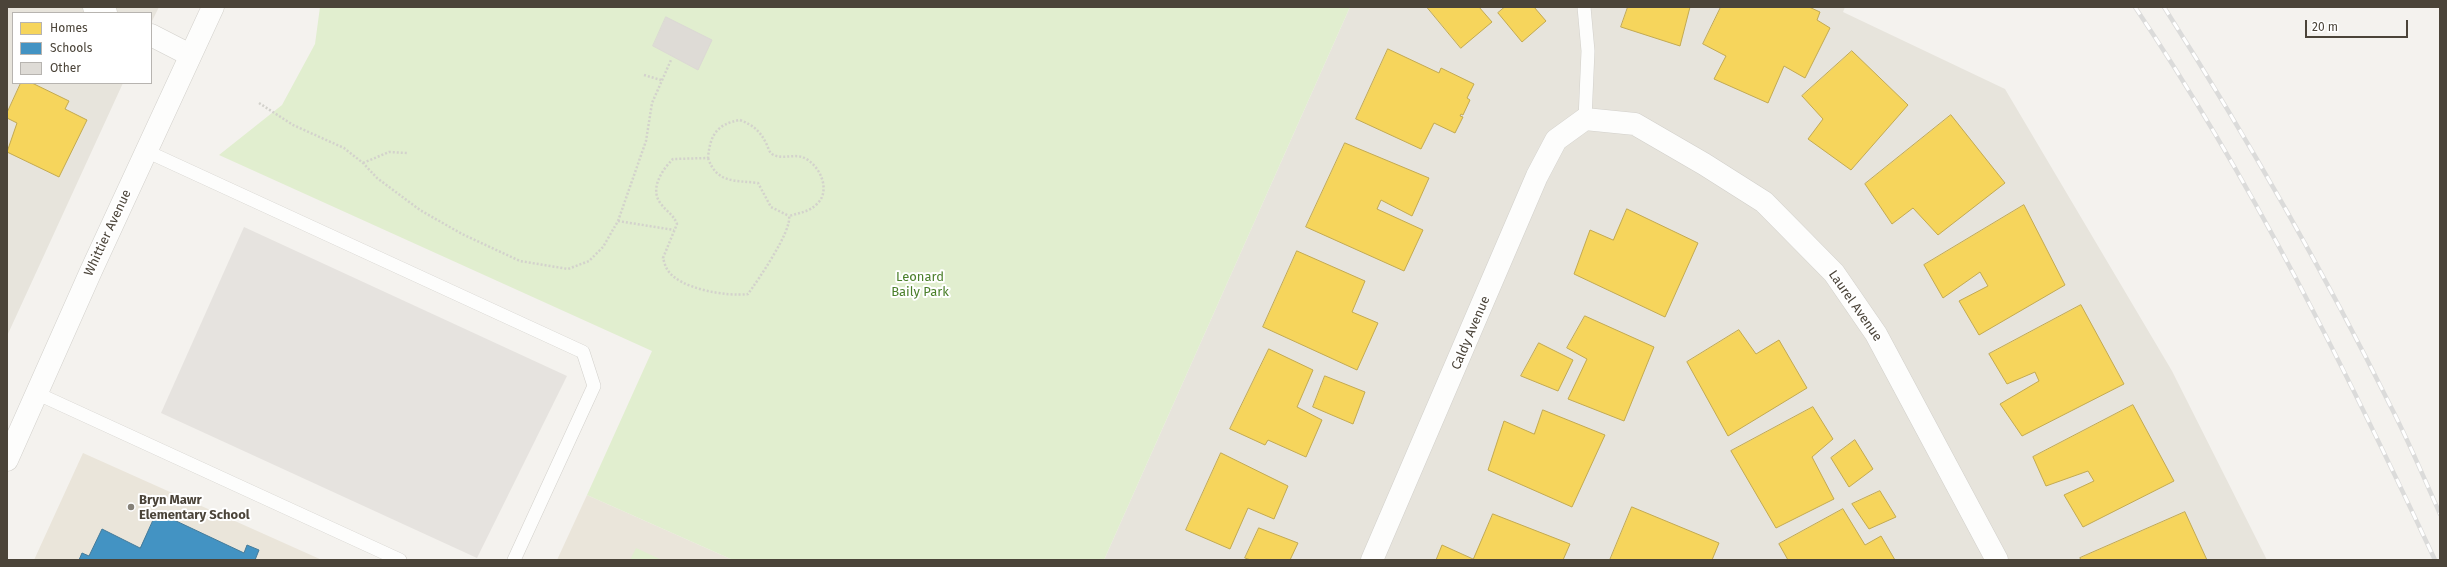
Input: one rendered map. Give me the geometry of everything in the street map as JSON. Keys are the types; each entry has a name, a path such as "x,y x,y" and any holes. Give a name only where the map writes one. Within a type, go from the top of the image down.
{"street":[{"path":"94,7 104,12"},
{"name":"Whittier Avenue","path":"7,460 146,151 213,7"},
{"path":"152,36 190,55"},
{"name":"Caldy Avenue","path":"1372,560 1537,176 1556,140 1585,119"},
{"name":"Laurel Avenue","path":"1585,119 1634,124 1704,164 1764,202 1834,273 1876,334 1997,560"}],"lane":[{"path":"1584,7 1588,51 1585,119"},
{"path":"146,151 583,352 594,386 514,560"},
{"path":"36,393 400,560"}],"path":[{"path":"259,104 293,125 344,148 363,163 377,178 420,210 462,234 520,261 568,269 589,261 603,247 618,221 646,141 652,103 671,60"},
{"path":"644,75 662,80"},
{"path":"740,120 758,130 771,153 780,157 801,157 810,161 824,182 823,193 818,204 810,210 789,216 771,207 758,183 742,183 720,176 712,169 708,158 710,141 718,129 727,122 740,120"},
{"path":"363,163 389,152 407,153"},
{"path":"708,158 673,159 664,169 658,181 657,196 661,204 674,216 677,224 662,258 667,270 694,287 737,295 748,294 786,233 790,223 789,216"},
{"path":"618,221 674,230"}],"shaded area":[{"path":"7,7 159,7 152,21 152,12 12,12 12,84 123,84 7,336"},
{"path":"1350,7 1845,7 1843,12 2005,89 2172,371 2267,560 1104,560"},
{"path":"244,227 567,376 477,558 161,413"},
{"name":"Bryn Mawr Elementary School","path":"83,453 322,560 34,560"},
{"path":"587,495 733,560 557,560"}],"green space":[{"name":"Leonard Baily Park","path":"320,7 1350,7 1104,560 733,560 587,495 652,351 219,155 282,105 315,44"},
{"path":"636,548 662,560 630,560"}],"building: Homes":[{"path":"1427,7 1479,7 1492,22 1461,48"},
{"path":"1505,7 1534,7 1546,21 1522,42 1498,13"},
{"path":"1628,7 1690,7 1680,46 1621,27"},
{"path":"1721,7 1809,7 1820,12 1817,20 1830,28 1805,78 1784,66 1768,103 1714,79 1726,56 1703,44"},
{"path":"1388,49 1439,73 1441,68 1474,84 1467,98 1470,100 1463,115 1461,114 1460,116 1463,117 1455,133 1434,123 1421,149 1356,119"},
{"path":"1852,51 1908,105 1851,170 1808,139 1823,119 1802,96"},
{"path":"21,84 34,84 69,101 65,109 87,120 59,177 7,152 17,123 7,118 7,113"},
{"path":"1951,115 2005,183 1938,235 1913,208 1892,224 1865,184"},
{"path":"1345,143 1429,178 1412,216 1381,200 1377,209 1423,230 1404,271 1306,227"},
{"path":"2024,205 2065,285 1979,335 1959,301 1988,286 1980,272 1943,298 1924,265"},
{"path":"1627,209 1698,243 1665,317 1574,274 1590,230 1613,240"},
{"path":"1297,251 1365,281 1352,312 1378,323 1357,370 1263,327"},
{"path":"2081,305 2124,384 2022,436 2000,404 2039,381 2035,372 2007,384 1989,354"},
{"path":"1585,316 1654,347 1624,421 1568,399 1587,359 1567,348"},
{"path":"1739,330 1756,354 1779,340 1807,388 1728,436 1687,362"},
{"path":"1539,343 1573,360 1558,391 1521,376"},
{"path":"1269,349 1313,370 1297,407 1322,420 1306,457 1268,440 1265,445 1230,429"},
{"path":"1325,376 1365,392 1353,424 1313,407"},
{"path":"2133,405 2174,481 2083,527 2064,495 2094,481 2088,471 2046,486 2033,457"},
{"path":"1813,407 1833,439 1812,457 1834,499 1776,528 1731,451"},
{"path":"1543,410 1605,435 1572,507 1488,470 1504,421 1534,434"},
{"path":"1855,440 1873,469 1849,487 1831,458"},
{"path":"1221,453 1288,486 1274,519 1248,508 1230,549 1186,530"},
{"path":"1880,491 1896,517 1869,529 1852,504"},
{"path":"1632,507 1719,543 1712,560 1610,560"},
{"path":"1843,509 1865,545 1881,536 1895,560 1788,560 1779,544"},
{"path":"2185,512 2207,560 2081,560 2080,558"},
{"path":"1493,514 1570,544 1563,560 1436,560 1442,545 1473,559"},
{"path":"1259,528 1298,543 1290,560 1251,560 1245,558"}],"building: Schools":[{"path":"157,512 244,553 247,545 259,550 255,560 79,560 82,553 89,556 102,529 140,548"}],"building: Other":[{"path":"666,17 712,40 698,70 653,46"}],"railway":[{"path":"2135,7 2219,140 2296,278 2367,418 2435,560"},
{"path":"2164,7 2254,154 2311,254 2398,420 2440,514"}],"place":[{"name":"Bryn Mawr Elementary School","path":"131,507"}]}
